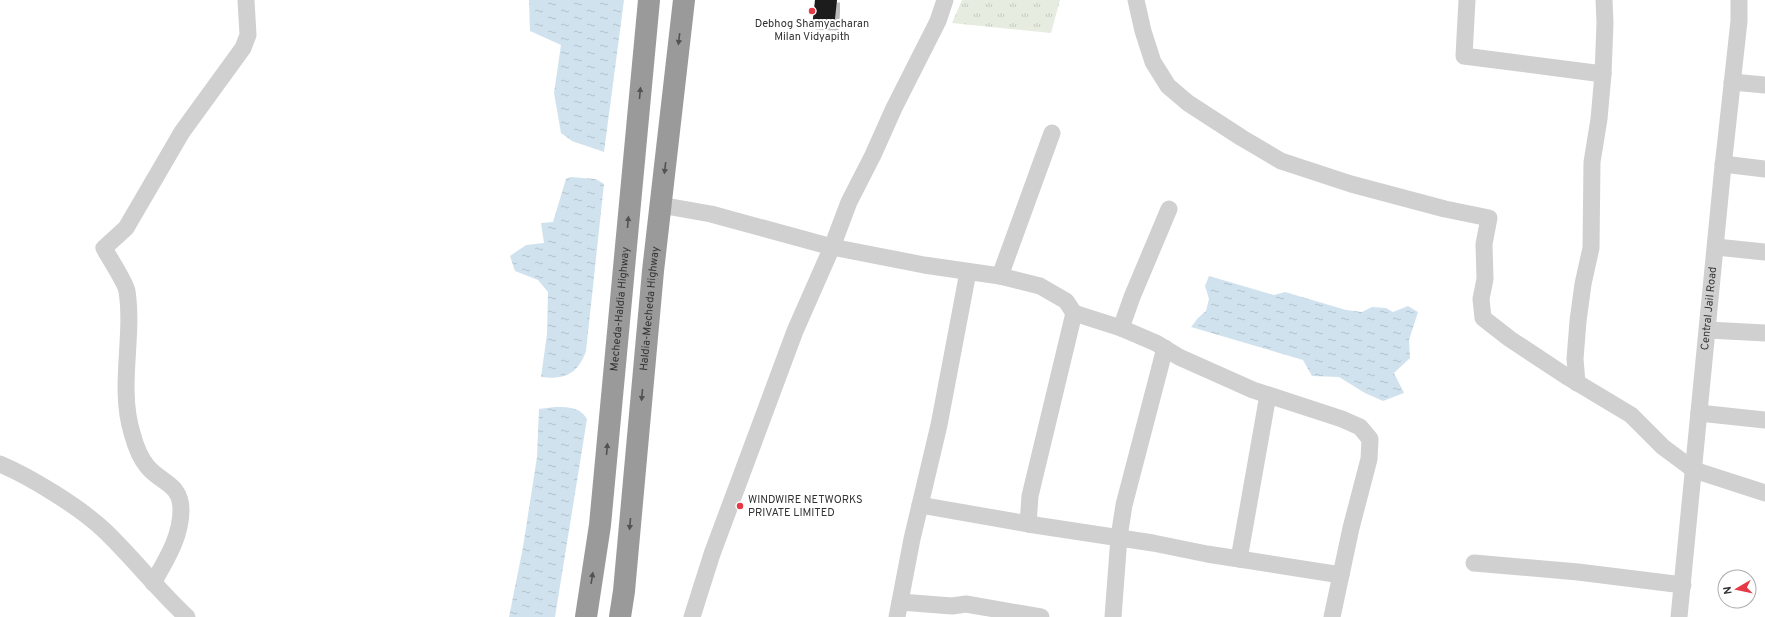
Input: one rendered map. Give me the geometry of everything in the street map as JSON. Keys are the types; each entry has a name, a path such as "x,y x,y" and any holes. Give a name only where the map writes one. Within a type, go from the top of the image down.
{"highway":[{"name":"Mecheda-Haldia Highway","path":"586,617 600,525 649,0"},
{"name":"Haldia-Mecheda Highway","path":"620,617 624,591 653,271 684,0"}],"street":[{"path":"153,583 172,550 181,509 179,496 173,487 147,467 132,433 126,406 128,324 127,289 104,248 126,228 186,126 242,48 248,35 246,0"},
{"path":"692,617 712,554 795,331 832,247 849,202 938,21 945,0"},
{"path":"1136,0 1143,32 1153,62 1168,86 1188,103 1281,161 1351,184 1445,209 1489,218 1484,244 1485,280 1481,299 1483,318 1510,340 1577,383 1631,415 1663,447 1694,470 1765,493"},
{"path":"1467,0 1464,56 1603,74"},
{"path":"1577,383 1575,359 1578,321 1583,284 1591,248 1592,162 1599,119 1603,74 1605,23 1604,0"},
{"name":"Central Jail Road","path":"1679,617 1723,164 1739,21 1739,0"},
{"path":"1732,82 1765,85"},
{"path":"1000,276 1052,134"},
{"path":"1723,164 1765,169"},
{"path":"660,205 711,214 832,247 917,264 1000,276 1040,286 1066,301 1074,313 1121,328 1165,348 1179,357 1245,387 1342,419 1360,427 1370,439 1369,459 1351,528 1332,617"},
{"path":"1121,328 1132,297 1169,209"},
{"path":"1716,247 1765,252"},
{"path":"968,272 939,425 920,504 898,610 934,605 966,604 1040,617"},
{"path":"1028,524 1030,496 1074,313"},
{"path":"1708,330 1765,333"},
{"path":"1112,617 1119,537 1124,504 1165,348"},
{"path":"1239,559 1268,395"},
{"path":"1700,412 1765,420"},
{"path":"0,464 77,509 105,531 187,617"},
{"path":"920,504 1028,524 1119,537 1239,559 1341,575"},
{"path":"1474,562 1578,572 1683,585"}],"green space":[{"path":"962,0 1060,0 1051,33 952,23"}],"water":[{"path":"529,0 624,0 604,152 572,141 561,133 554,93 561,45 530,31"},
{"path":"570,177 596,179 604,184 586,351 579,365 569,374 549,378 541,377 547,334 548,292 538,280 515,271 510,256 526,245 544,243 541,223 553,222 566,179"},
{"path":"1209,276 1274,295 1285,292 1346,310 1362,312 1372,307 1386,308 1393,312 1408,306 1418,312 1409,340 1410,358 1394,373 1404,393 1383,401 1365,393 1339,377 1312,376 1303,360 1191,327 1206,311 1209,299 1205,286"},
{"path":"555,407 573,408 581,412 587,419 555,617 509,617 523,547 537,457 539,409"}],"building":[{"name":"Debhog Shamyacharan Milan Vidyapith","path":"815,0 837,0 834,28 812,27"}],"place":[{"name":"Debhog Shamyacharan Milan Vidyapith","path":"812,11"},
{"name":"WINDWIRE NETWORKS PRIVATE LIMITED","path":"740,506"}]}
